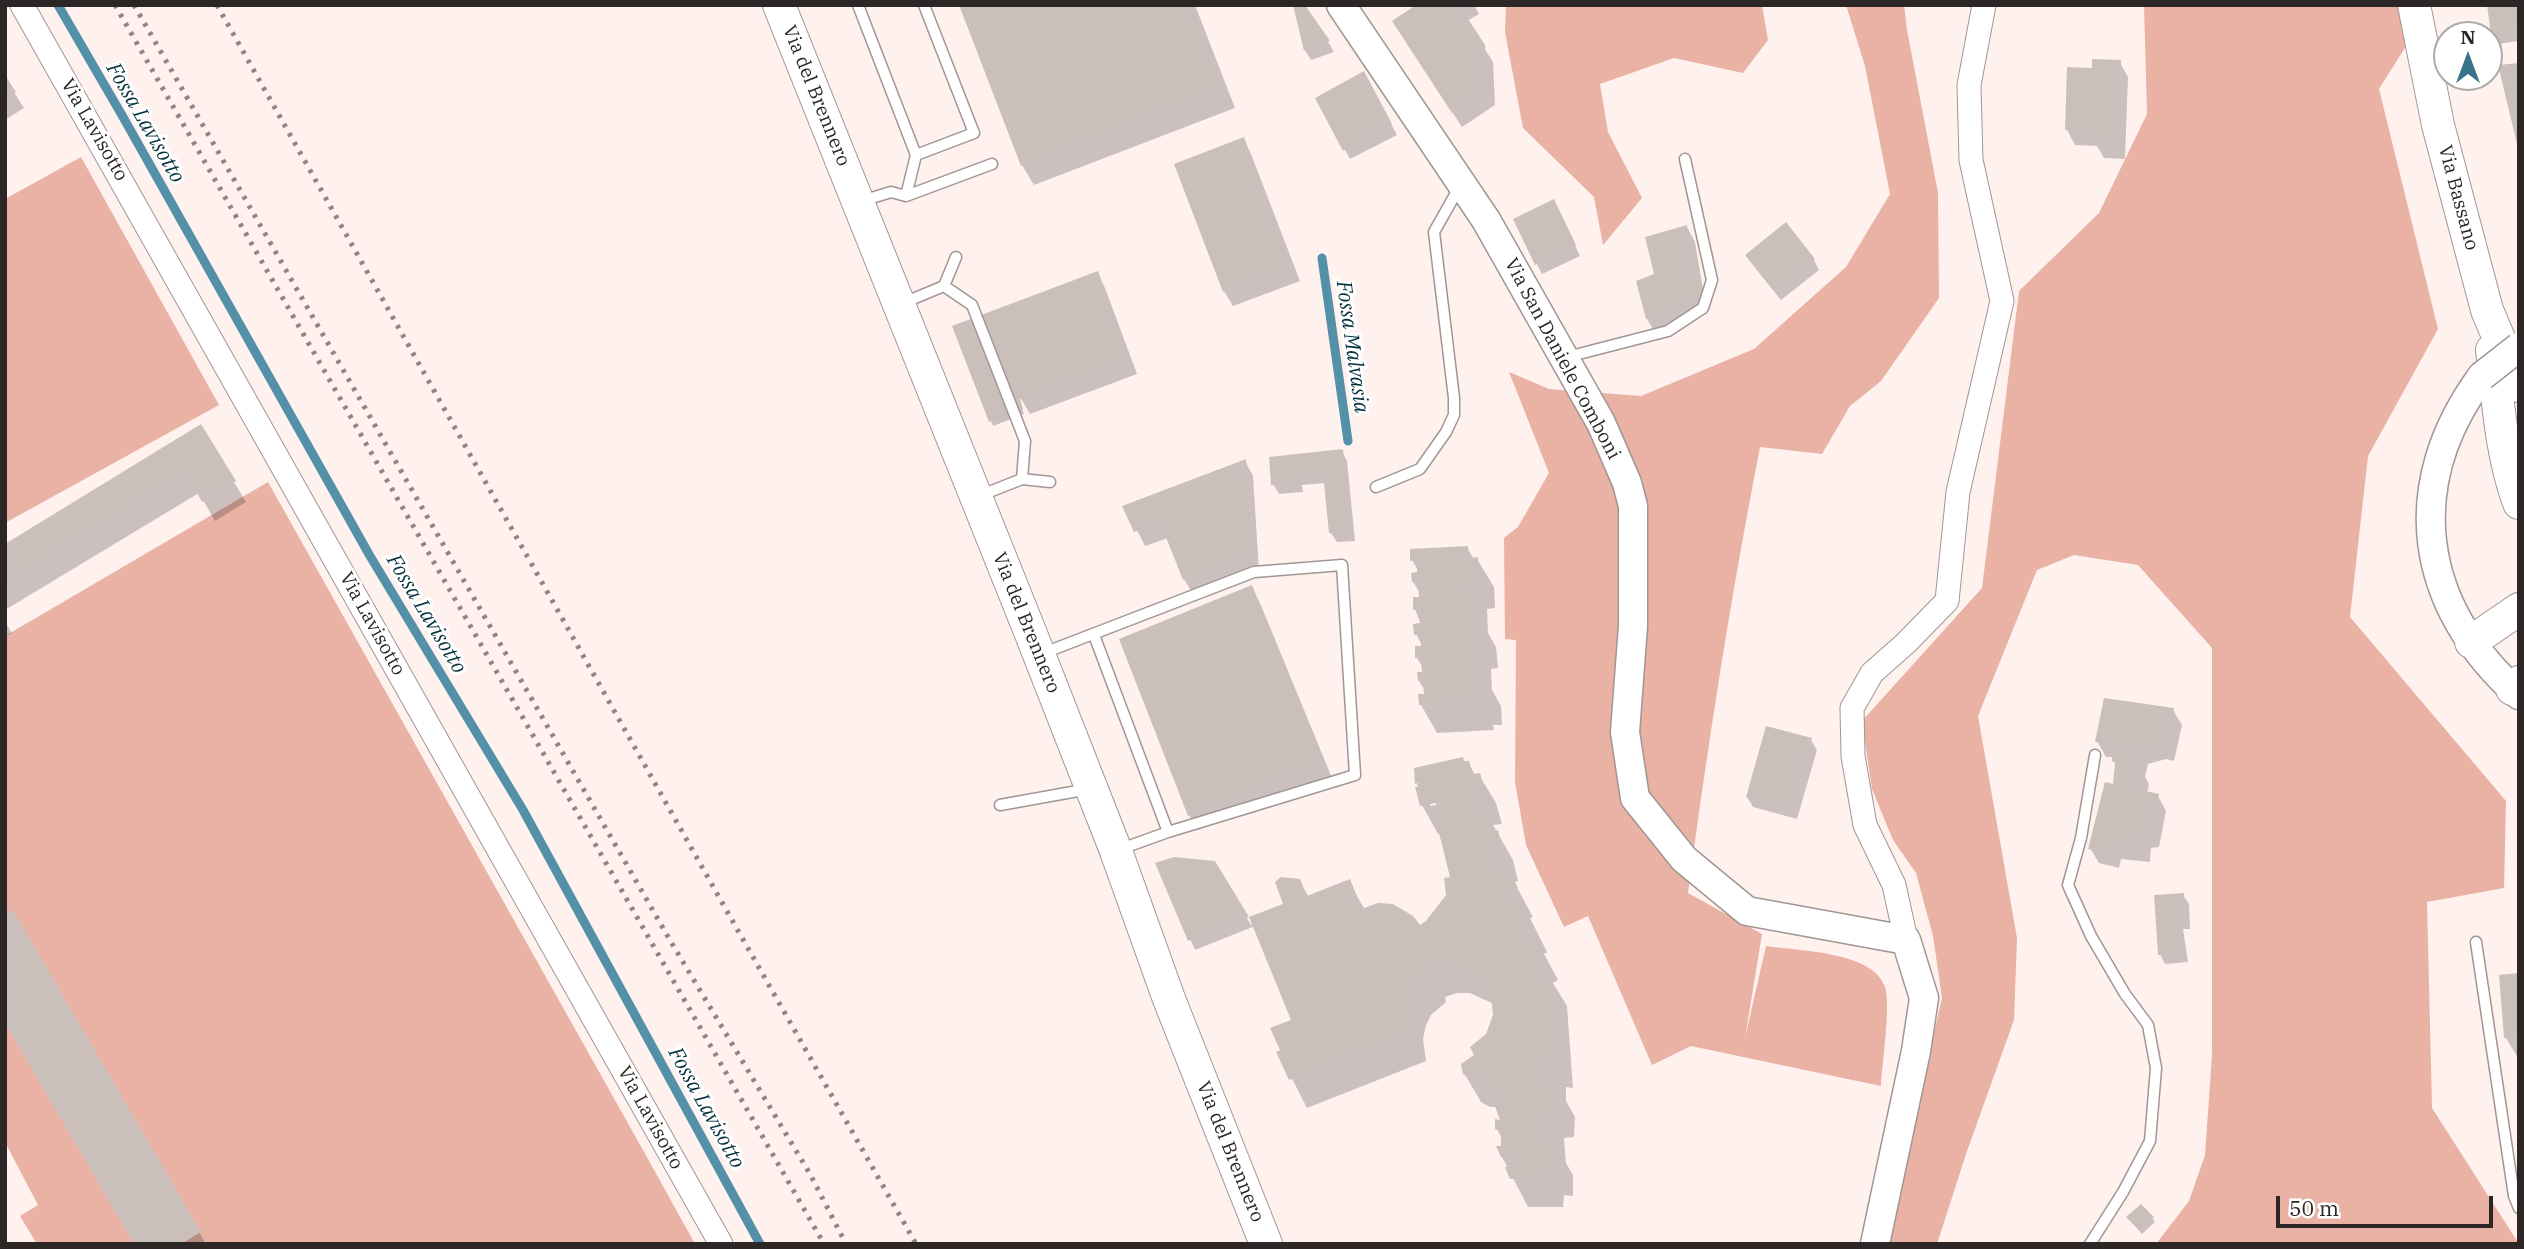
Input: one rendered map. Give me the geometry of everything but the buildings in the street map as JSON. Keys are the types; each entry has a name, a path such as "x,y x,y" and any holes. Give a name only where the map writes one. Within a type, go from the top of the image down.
{"main road":[{"name":"Via del Brennero","path":"779,5 1039,655 1116,851 1168,999 1266,1244"},
{"name":"Via Bassano","path":"2414,5 2438,125 2487,310 2519,386"},
{"path":"2487,310 2519,371"},
{"path":"2487,310 2502,432 2513,487 2519,503"},
{"path":"2471,642 2519,609"}],"street":[{"name":"Via Lavisotto","path":"22,5 721,1244"},
{"name":"Via San Daniele Comboni","path":"1341,5 1486,220 1601,423 1627,484 1633,506 1633,626 1625,732 1635,798 1684,859 1747,911 1906,940"},
{"path":"1875,1244 1916,1051 1924,998 1906,940 1894,885 1866,825 1853,756 1852,708 1872,673 1947,601 1958,492 2002,301 1971,160 1969,85 1984,5"},
{"path":"2517,689 2490,667 2454,616 2438,577 2432,540 2431,497 2436,467 2449,429 2464,400 2482,376 2519,347"}],"lane":[{"path":"858,5 916,155 906,196"},
{"path":"916,155 974,133 924,5"},
{"path":"1564,358 1668,331 1703,308 1712,279 1685,159"},
{"path":"859,202 891,192 906,196 992,164"},
{"path":"1376,487 1420,469 1446,432 1454,415 1434,232 1461,184"},
{"path":"900,304 944,286 956,257"},
{"path":"944,286 972,305 1025,441 1022,479"},
{"path":"976,497 1022,479 1050,482"},
{"path":"1039,655 1254,572 1342,565 1355,775 1168,832 1116,851"},
{"path":"1094,635 1168,832"},
{"path":"2090,1244 2123,1192 2150,1141 2156,1068 2148,1025 2124,994 2098,948 2068,885 2081,838 2095,755"},
{"path":"1000,805 1091,788"},
{"path":"2476,942 2514,1196 2519,1208"}],"shaded area":[{"path":"1506,5 1762,5 1768,40 1743,73 1674,58 1600,84 1608,132 1642,198 1603,245 1594,197 1523,128 1505,32"},
{"path":"1846,5 1904,5 1938,193 1939,298 1881,381 1850,406 1822,454 1760,447 1721,669 1688,893 1762,934 1745,1038 1766,946 1833,955 1866,966 1878,975 1887,996 1881,1086 1691,1046 1652,1065 1588,916 1564,927 1526,845 1515,782 1516,640 1505,639 1504,538 1518,527 1549,473 1509,372 1549,389 1641,396 1754,349 1846,267 1890,194 1865,66"},
{"path":"2144,5 2432,5 2379,89 2438,329 2368,456 2350,617 2506,801 2504,888 2427,902 2432,1108 2519,1244 2156,1244 2189,1201 2205,1155 2212,1055 2212,648 2138,565 2074,555 2037,570 1978,716 2017,938 2014,1020 1937,1244 1889,1244 1890,1225 1942,998 1933,936 1916,873 1893,840 1872,789 1862,721 1982,588 2019,291 2099,213 2147,114"},
{"path":"81,157 219,405 5,523 5,199"},
{"path":"268,482 695,1244 37,1244 20,1216 38,1205 5,1142 5,636"}],"waterway":[{"name":"Fossa Lavisotto","path":"58,5 370,556 523,810 760,1244"},
{"name":"Fossa Malvasia","path":"1322,258 1348,441"}],"railway":[{"path":"115,5 824,1244"},
{"path":"134,5 671,942 810,1174 846,1244"},
{"path":"217,5 916,1244"}]}
